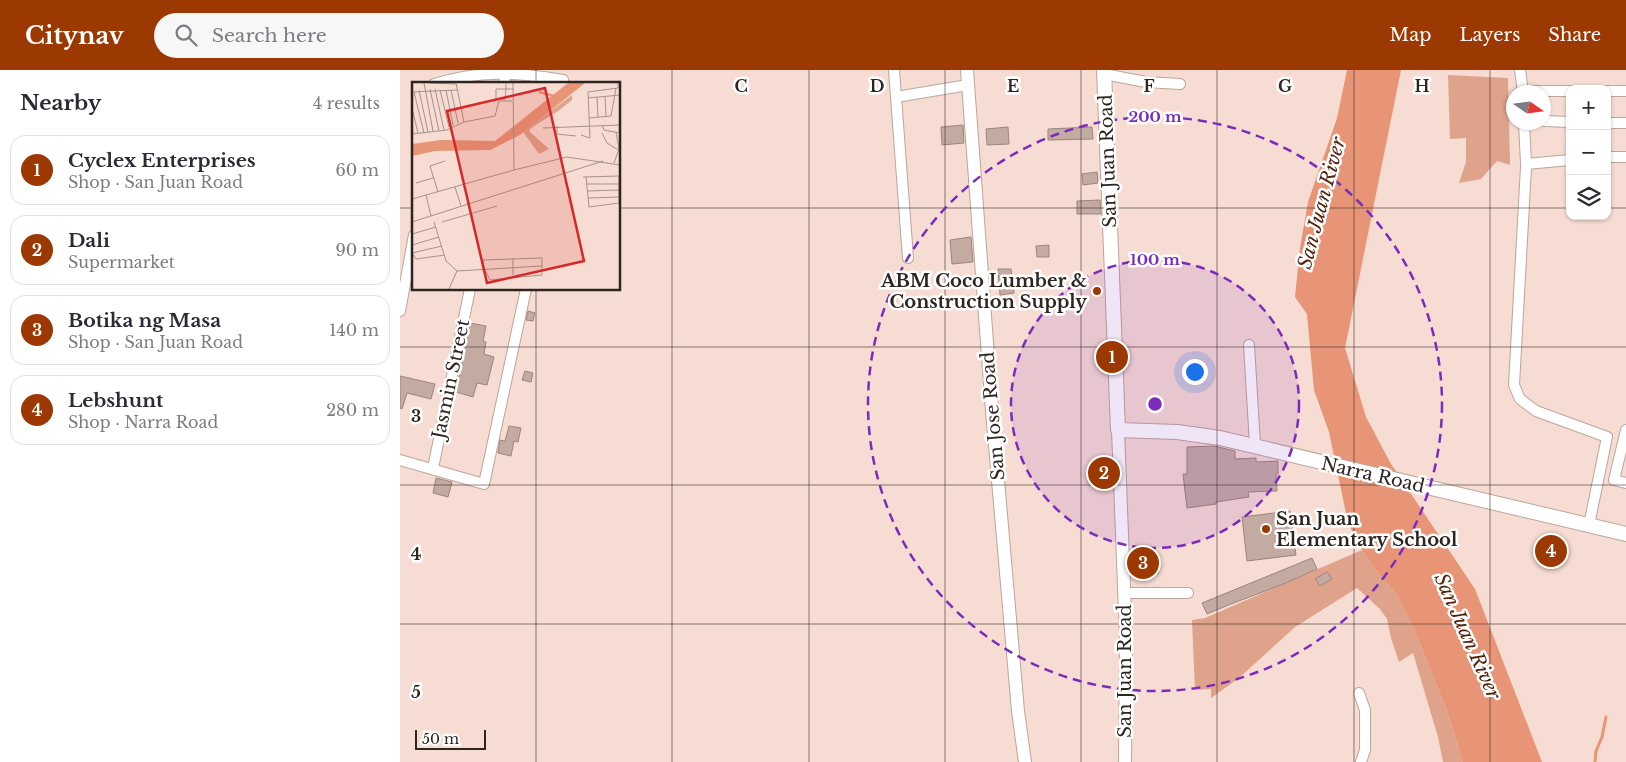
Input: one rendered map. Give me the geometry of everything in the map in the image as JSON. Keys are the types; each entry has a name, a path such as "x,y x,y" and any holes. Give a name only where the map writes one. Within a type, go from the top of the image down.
{"main road":[{"name":"San Juan Road","path":"1104,72 1118,430"},
{"name":"Narra Road","path":"1118,430 1190,433 1255,445 1310,460 1626,534"}],"street":[{"path":"440,82 468,72 506,70 563,80 562,82"},
{"path":"894,70 908,258"},
{"name":"San Jose Road","path":"967,70 992,411 1024,762"},
{"path":"1520,70 1522,85"},
{"path":"1104,72 1146,82 1180,84"},
{"path":"896,97 968,84"},
{"path":"1551,91 1566,91"},
{"path":"1611,91 1626,91"},
{"path":"1551,121 1566,122"},
{"path":"1611,123 1626,123"},
{"path":"1524,130 1526,164 1566,160"},
{"path":"1611,157 1626,157"},
{"path":"1526,167 1514,385 1520,399 1536,411 1608,437 1589,525"},
{"path":"400,311 412,258"},
{"name":"Jasmin Street","path":"432,468 470,290"},
{"path":"400,460 484,484 526,290"},
{"path":"1250,345 1255,445"},
{"name":"San Juan Road","path":"1118,430 1126,638 1125,762"},
{"path":"1626,430 1614,480 1626,483"},
{"path":"1124,593 1188,593"},
{"path":"1359,693 1365,710 1365,750 1361,762"}],"shaded area":[{"path":"1448,75 1508,78 1508,85 1506,85 1506,130 1509,130 1510,165 1497,161 1481,179 1459,183 1466,162 1466,138 1450,139"},
{"path":"1362,550 1381,577 1396,593 1414,629 1447,711 1463,762 1443,762 1438,737 1413,653 1399,662 1387,619 1380,609 1357,588 1295,627 1239,678 1211,698 1211,689 1195,690 1192,620 1205,618"}],"water":[{"name":"San Juan River","path":"1347,70 1401,70 1345,348 1366,417 1391,464 1475,589 1542,762 1463,762 1447,711 1414,629 1396,593 1381,577 1362,550 1348,523 1329,432 1314,390 1307,314 1295,297 1300,248 1308,202 1337,118"}],"building":[{"path":"963,125 964,143 942,145 941,127"},
{"path":"1008,127 1009,144 987,145 986,129"},
{"path":"1092,127 1093,139 1048,140 1048,129"},
{"path":"1097,172 1098,183 1083,185 1082,174"},
{"path":"1100,200 1101,214 1077,214 1077,201"},
{"path":"971,237 973,262 952,264 950,240"},
{"path":"1049,245 1049,257 1037,257 1036,246"},
{"path":"998,269 1011,269 1014,293 1000,295"},
{"path":"528,311 535,313 533,321 526,320"},
{"path":"470,323 486,326 483,341 486,342 484,354 494,357 487,385 477,383 473,397 456,392"},
{"path":"525,371 533,373 531,382 522,380"},
{"path":"400,376 435,384 431,399 407,393 402,409 400,408"},
{"path":"509,426 521,428 518,442 514,441 511,456 498,453 500,440 505,441"},
{"path":"1214,446 1235,451 1235,459 1256,458 1256,462 1278,461 1278,474 1276,474 1277,491 1248,492 1249,497 1187,508 1183,474 1187,474 1187,447"},
{"path":"436,478 452,482 448,497 433,493"},
{"path":"1290,511 1296,555 1247,561 1242,517"},
{"path":"1137,558 1149,558 1149,562 1159,563 1158,574 1136,572"},
{"path":"1312,558 1317,569 1207,614 1202,603"},
{"path":"1327,572 1332,579 1320,586 1315,579"}],"waterway":[{"path":"1595,762 1596,751 1602,737 1606,717"}],"place":[{"name":"ABM Coco Lumber & Construction Supply","path":"1097,291"},
{"name":"Cyclex Enterprises","path":"1112,357"},
{"name":"Dali","path":"1104,473"},
{"name":"San Juan Elementary School","path":"1266,529"},
{"name":"Lebshunt","path":"1551,551"},
{"name":"Botika ng Masa","path":"1143,563"}]}
